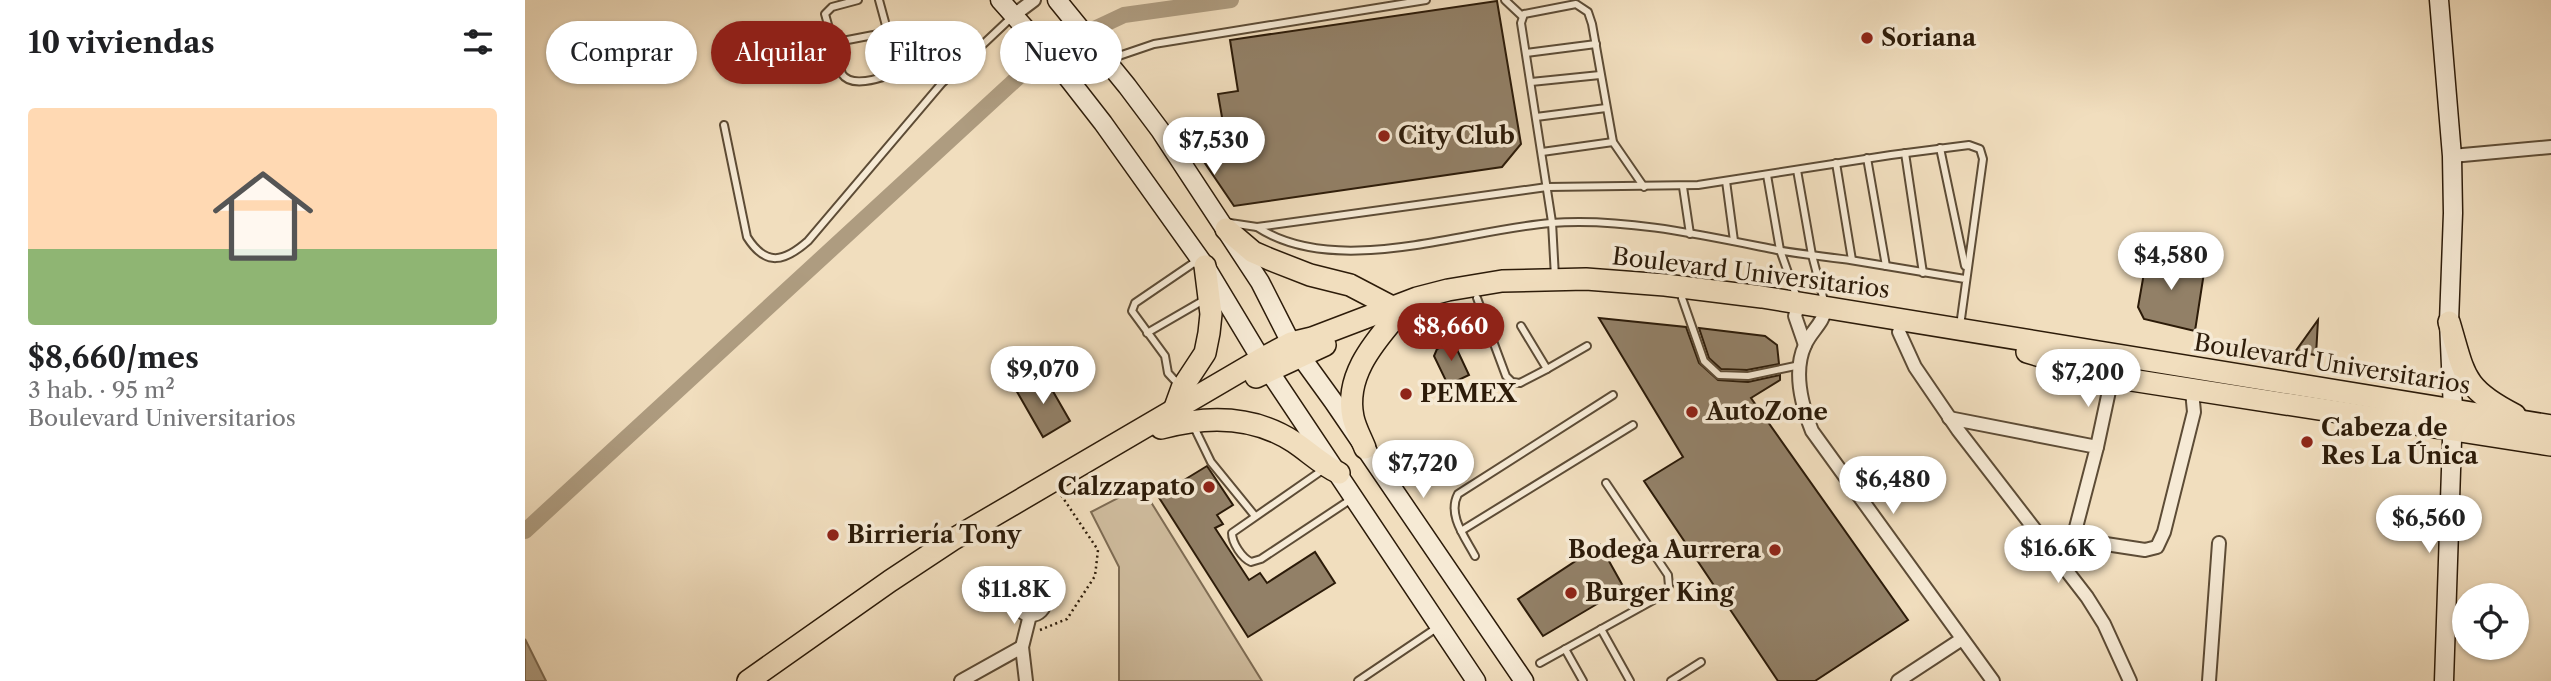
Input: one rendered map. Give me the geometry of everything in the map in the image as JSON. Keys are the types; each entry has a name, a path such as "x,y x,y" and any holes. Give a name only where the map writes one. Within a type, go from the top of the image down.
{"main road":[{"path":"1000,0 1057,64 1103,122 1203,263 1215,293 1266,364 1333,470 1355,497 1476,681"},
{"path":"2439,0 2452,156 2449,322 2453,421 2444,681"},
{"path":"1060,3 1074,21"},
{"path":"1122,82 1160,131 1224,225 1260,282 1296,349 1524,681"},
{"path":"1224,225 1254,252 1310,275 1350,285 1393,313 1371,345 1354,384 1353,418 1365,448"},
{"name":"Boulevard Universitarios","path":"755,681 943,548 1155,430 1312,338 1393,313 1460,288 1502,281 1555,278 1665,285 1825,314 1899,332 2032,347 2453,421 2551,445"},
{"name":"Boulevard Universitarios","path":"1393,313 1477,298 1570,291 1797,309"},
{"path":"1182,416 1182,388 1205,353 1215,293"},
{"name":"Boulevard Universitarios","path":"1825,314 1959,329 2032,347 2112,377 2192,391 2453,421 2551,426"},
{"path":"2449,322 2466,378 2474,389 2484,398 2517,415 2551,426"},
{"name":"Boulevard Universitarios","path":"748,681 890,580 952,541 1182,416 1266,364"},
{"path":"1155,430 1182,416 1252,424 1291,440 1333,470"}],"street":[{"path":"1014,15 1034,0"},
{"path":"2452,156 2551,147"},
{"path":"1797,309 1805,345"},
{"path":"1825,314 1805,345 1801,365 1803,405 1812,431 1993,681"},
{"path":"1899,332 1915,366 1949,418 2076,581 2104,624 2130,681"},
{"path":"2073,539 2112,377"},
{"path":"2048,547 2073,539 2144,550 2157,547 2164,532 2194,412 2192,391"},
{"path":"1949,418 2097,447"},
{"path":"2209,681 2219,543"},
{"path":"1026,681 1023,641 1030,615"},
{"path":"1898,681 1962,639"},
{"path":"961,681 1023,641"}],"lane":[{"path":"825,21 827,10 858,0"},
{"path":"879,0 886,21"},
{"path":"1122,55 1154,44 1426,0"},
{"path":"1505,0 1522,16"},
{"path":"1522,16 1532,11 1579,5 1585,9 1591,18 1613,142 1644,187"},
{"path":"724,125 747,237 764,257 778,259 794,253 808,241 942,83 1014,15"},
{"path":"1522,16 1552,222 1555,278"},
{"path":"1526,53 1596,44"},
{"path":"1531,82 1600,75"},
{"path":"1536,117 1606,108"},
{"path":"1542,152 1613,142"},
{"path":"1224,225 1257,227 1547,187 1683,187 1969,145 1980,149 1983,155 1959,329"},
{"path":"1940,148 1965,275"},
{"path":"1905,153 1923,273"},
{"path":"1867,158 1886,266"},
{"path":"1836,163 1851,260"},
{"path":"1797,170 1825,314"},
{"path":"1767,175 1780,250 1797,309"},
{"path":"1726,181 1734,241"},
{"path":"1683,187 1690,234"},
{"path":"1257,227 1290,244 1339,252 1379,249 1552,222 1615,224 1923,273 1965,275"},
{"path":"1182,388 1168,373 1165,356 1132,311 1135,303 1203,263"},
{"path":"1147,333 1215,293"},
{"path":"1477,298 1506,376 1512,382 1520,383 1587,346"},
{"path":"1682,298 1704,361 1719,375 1748,376 1801,365"},
{"path":"1521,326 1547,369"},
{"path":"1475,556 1461,531 1454,509 1455,498 1463,489 1613,395"},
{"path":"1182,416 1211,462 1255,516"},
{"path":"1461,531 1633,425"},
{"path":"1333,470 1235,530 1232,536 1246,560 1251,562 1261,559 1355,497"},
{"path":"1540,663 1664,594 1669,582 1668,575 1606,483"},
{"path":"1358,681 1440,626"},
{"path":"1601,629 1630,681"},
{"path":"1565,649 1583,681"},
{"path":"1671,681 1701,662"}],"path":[{"path":"1023,641 1067,619 1095,576 1098,551 1054,485"}],"shaded area":[{"path":"1141,486 1262,681 1119,681 1119,567 1091,512"},
{"path":"525,639 546,681 525,681"}],"building":[{"path":"1497,1 1521,144 1502,167 1234,206 1181,128 1223,123 1218,94 1238,91 1230,40"},
{"path":"2147,256 2205,266 2195,331 2144,319 2138,307"},
{"name":"Bodega Aurrera","path":"1599,318 1686,327 1699,363 1718,380 1748,382 1780,375 1780,380 1751,398 1908,620 1815,681 1778,681 1644,481 1683,457"},
{"path":"2318,320 2316,355 2295,352"},
{"path":"1699,328 1765,336 1777,345 1779,364 1747,370 1721,369 1709,358"},
{"path":"1453,341 1469,375 1448,385 1434,356 1437,349"},
{"path":"1043,374 1070,421 1043,437 1016,390"},
{"path":"1207,466 1233,505 1217,515 1223,524 1215,528 1249,580 1260,573 1267,583 1315,552 1335,583 1248,637 1158,496"},
{"name":"Burger King","path":"1600,545 1624,588 1543,636 1518,599"}],"waterway":[{"path":"525,531 1025,71 1058,46 1124,15 1231,0"}],"place":[{"name":"Soriana","path":"1867,38"},
{"name":"City Club","path":"1384,136"},
{"name":"PEMEX","path":"1406,394"},
{"name":"AutoZone","path":"1692,412"},
{"name":"Cabeza de Res La Única","path":"2307,442"},
{"name":"Calzzapato","path":"1209,487"},
{"name":"Birriería Tony","path":"833,535"},
{"name":"Bodega Aurrera","path":"1775,550"},
{"name":"Burger King","path":"1571,593"}]}
